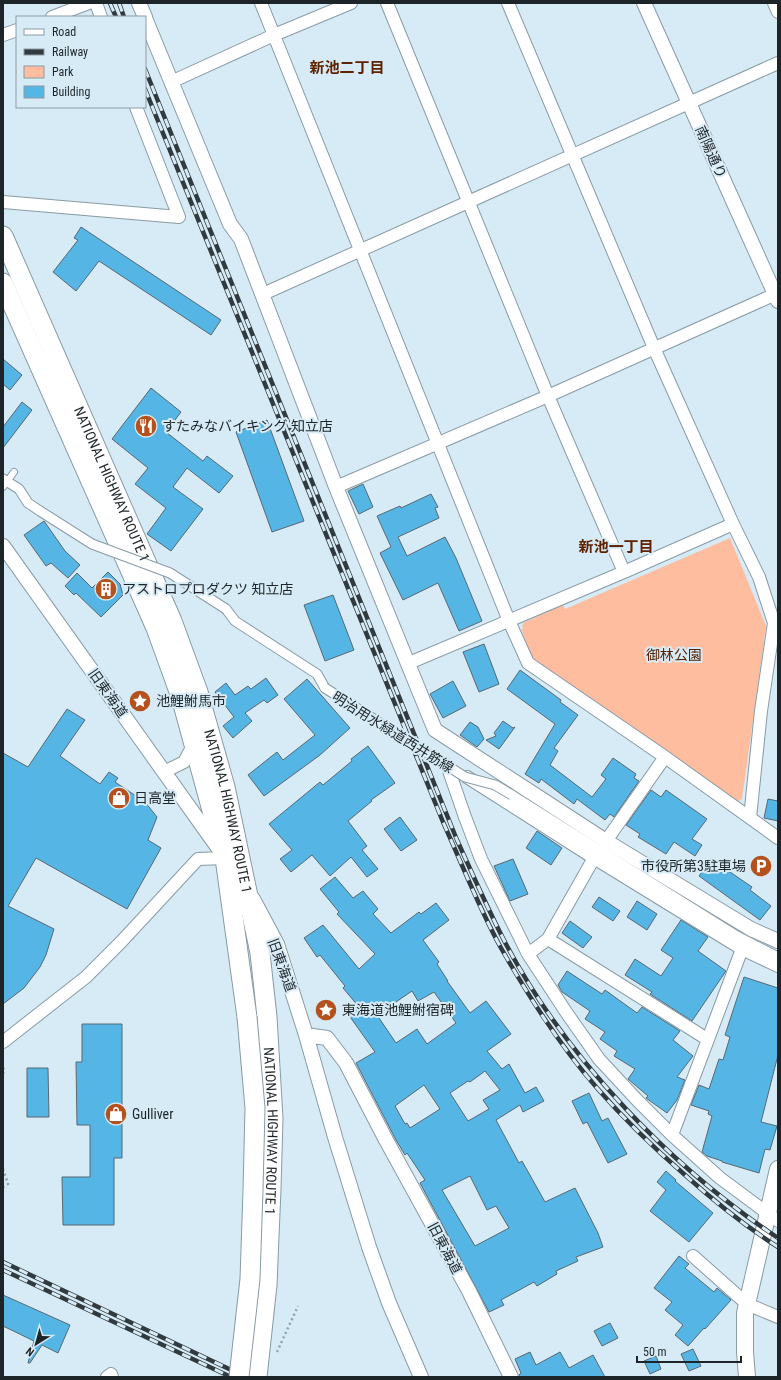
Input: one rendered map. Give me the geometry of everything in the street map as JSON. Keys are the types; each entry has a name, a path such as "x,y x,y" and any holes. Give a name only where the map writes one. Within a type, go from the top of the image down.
{"highway":[{"name":"NATIONAL HIGHWAY ROUTE 1","path":"3,236 172,621 198,692 225,787 260,953 267,1017 273,1118 267,1285 257,1377"},
{"name":"NATIONAL HIGHWAY ROUTE 1","path":"3,283 156,628 181,697 225,858 247,1017 255,1108 250,1279 238,1377"}],"main road":[{"path":"747,1377 745,1352 745,1314 773,1218 778,1169"}],"street":[{"path":"55,16 89,3"},
{"path":"96,3 101,16"},
{"path":"139,3 144,16"},
{"path":"261,3 438,444 528,663 665,757 778,838"},
{"path":"171,82 274,35 352,3"},
{"path":"387,3 548,396 624,572"},
{"path":"508,3 654,348 733,524 759,577 776,624 761,711 750,818"},
{"name":"南陽通り","path":"644,3 777,296"},
{"path":"774,3 778,12"},
{"path":"146,20 230,224 241,239 336,487 409,663 435,730 606,841 751,929 778,941"},
{"path":"3,35 16,30"},
{"path":"263,294 360,249 778,63"},
{"path":"3,202 179,217 136,108"},
{"path":"336,487 777,296"},
{"name":"明治用水緑道西井筋線","path":"4,483 19,489 28,503 92,544 170,573 226,609 235,621 317,674 325,688 465,777 495,785 737,936 778,957"},
{"path":"409,663 510,621 733,524"},
{"name":"旧東海道","path":"3,546 247,890 277,944 306,1034 327,1038 346,1062 386,1140 469,1291 511,1377"},
{"path":"164,772 184,762 194,744"},
{"path":"606,841 665,757"},
{"path":"773,1218 720,1178 672,1135 599,1059 528,954 481,859 447,765 742,949 778,966"},
{"path":"3,1042 86,977 122,942 198,859 225,858"},
{"path":"528,954 548,939 594,858"},
{"path":"548,939 707,1039"},
{"path":"672,1135 742,949"},
{"path":"306,1034 369,1246 389,1303 418,1372"},
{"path":"693,1256 747,1304 778,1318"},
{"path":"107,1377 111,1374 112,1377"}],"lane":[{"path":"4,483 14,472"}],"path":[{"path":"3,1068 5,1071 3,1073"},
{"path":"3,1169 8,1184 3,1187"},
{"path":"275,1356 298,1306"}],"green space":[{"name":"御林公園","path":"730,538 766,626 742,799 738,801 531,661 522,630 523,623 563,605 565,609"}],"building":[{"path":"81,227 221,320 211,335 99,261 76,291 53,272 78,240 74,238"},
{"path":"3,359 22,375 10,390 3,384"},
{"path":"151,388 181,412 166,432 203,461 207,456 233,476 219,493 187,468 173,487 203,509 171,551 147,534 166,508 135,484 148,468 112,439"},
{"path":"22,402 32,410 3,448 3,427"},
{"path":"267,420 304,521 272,532 236,432"},
{"path":"363,484 373,507 359,514 348,491"},
{"path":"431,494 438,507 435,508 439,518 398,537 407,556 445,537 456,558 482,621 459,631 438,583 403,600 380,553 391,547 377,516 400,506 401,508"},
{"path":"44,521 65,551 80,565 68,578 51,563 46,566 24,535"},
{"name":"アストロプロダクツ 知立店","path":"108,572 120,584 123,595 101,617 76,593 74,595 65,586 77,573 92,588"},
{"path":"333,595 354,650 325,661 304,605"},
{"path":"484,644 499,684 479,692 463,652"},
{"path":"520,670 561,700 560,702 578,715 554,748 558,751 550,765 592,797 606,779 601,775 613,758 636,774 634,778 639,781 614,817 610,814 605,820 577,799 574,804 541,779 539,783 525,774 555,724 507,689"},
{"path":"266,678 278,695 267,703 264,700 245,713 252,721 233,738 223,726 234,717 215,692 226,683 235,695 248,686 251,689"},
{"path":"307,679 350,728 320,755 264,796 248,775 277,752 283,760 315,735 284,699"},
{"path":"453,681 466,706 443,718 430,694"},
{"path":"67,709 85,720 60,756 100,784 109,772 118,778 115,782 145,802 157,817 148,840 161,848 127,909 36,858 8,906 54,929 46,955 40,967 24,988 3,1004 3,753 28,767"},
{"path":"503,721 513,728 515,727 499,749 486,740 496,736 494,733"},
{"path":"470,722 478,727 484,739 477,747 460,735"},
{"path":"368,746 395,783 371,800 372,801 348,821 367,846 362,850 378,869 367,877 351,857 330,876 312,855 291,872 280,859 292,850 269,824 320,782 323,785 352,761 351,759"},
{"path":"651,790 661,797 666,790 707,819 692,839 702,845 695,856 674,842 666,854 638,837 640,834 626,825"},
{"path":"768,799 778,801 778,821 764,818"},
{"path":"400,817 417,840 401,851 384,829"},
{"path":"537,831 562,848 551,865 526,848"},
{"path":"513,859 528,894 510,901 494,866"},
{"path":"711,859 752,887 750,890 771,906 760,920 699,876"},
{"path":"335,877 353,898 363,891 378,909 373,914 391,933 419,912 421,914 436,903 449,920 423,940 439,962 437,964 447,981 470,1013 486,1001 511,1034 487,1051 502,1069 509,1064 525,1093 536,1087 544,1101 523,1112 520,1105 496,1120 519,1163 522,1161 545,1202 575,1188 598,1233 603,1247 576,1257 578,1261 556,1271 557,1274 537,1286 534,1282 501,1300 504,1305 489,1312 420,1183 425,1180 407,1153 405,1155 396,1140 356,1063 375,1052 348,1014 359,1007 343,988 345,986 320,955 317,957 304,938 323,925 359,969 375,954 337,914 339,912 320,889","holes":["412,991 418,1001 434,992 456,1023 427,1044 417,1029 396,1043 377,1015","485,1071 500,1090 483,1100 489,1109 468,1121 450,1093 468,1081 470,1082","424,1085 440,1109 410,1128 407,1123 405,1124 395,1106","470,1176 487,1210 496,1206 509,1228 475,1246 442,1190"]},
{"path":"599,897 620,911 613,921 592,907"},
{"path":"637,901 657,914 647,930 627,917"},
{"path":"681,920 708,937 698,951 726,971 692,1021 650,994 652,992 625,975 635,959 661,976 673,958 661,950"},
{"path":"570,921 592,937 583,948 562,933"},
{"path":"567,971 602,994 605,990 637,1013 642,1007 680,1031 673,1040 693,1056 677,1077 685,1080 677,1100 667,1113 646,1098 648,1096 628,1079 635,1069 614,1056 617,1051 600,1039 605,1032 585,1019 590,1011 562,992 558,985"},
{"path":"744,977 778,988 778,1055 761,1122 777,1126 770,1150 765,1149 759,1173 722,1162 707,1156 702,1152 712,1116 708,1114 709,1111 691,1105 699,1085 709,1089 719,1059 723,1060 730,1037 725,1035"},
{"path":"82,1024 122,1024 122,1158 114,1158 114,1225 63,1225 62,1177 90,1177 90,1125 77,1125 76,1062 82,1062"},
{"path":"27,1068 48,1068 49,1117 27,1117"},
{"path":"589,1093 602,1121 608,1118 627,1154 608,1163 587,1122 583,1124 572,1101"},
{"path":"666,1171 676,1180 675,1181 713,1213 689,1242 650,1211 666,1190 657,1182"},
{"path":"679,1256 689,1264 685,1268 714,1292 717,1288 731,1300 688,1346 675,1335 683,1325 665,1310 672,1302 654,1288"},
{"path":"3,1295 70,1325 58,1353 42,1345 30,1363 28,1363 34,1341 3,1326"},
{"path":"610,1323 618,1338 602,1346 594,1331"},
{"path":"693,1349 701,1366 689,1371 681,1354"},
{"path":"530,1352 536,1365 560,1352 569,1368 593,1355 605,1377 519,1377 521,1373 515,1359"},
{"path":"656,1356 661,1369 650,1374 644,1361"}],"railway":[{"path":"110,3 116,16"},
{"path":"119,3 124,16"},
{"path":"146,71 457,840 487,907 507,946 532,988 560,1030 591,1070 625,1108 661,1144 699,1178 738,1210 778,1238"},
{"path":"146,91 443,822 478,902 501,948 534,1003 558,1038 583,1072 607,1100 673,1165 718,1204 778,1247"},
{"path":"3,1262 246,1377"},
{"path":"3,1270 231,1377"}],"place":[{"name":"すたみなバイキング 知立店","path":"146,426"},
{"name":"アストロプロダクツ 知立店","path":"106,589"},
{"name":"池鯉鮒馬市","path":"140,701"},
{"name":"日高堂","path":"119,798"},
{"name":"市役所第3駐車場","path":"761,866"},
{"name":"東海道池鯉鮒宿碑","path":"326,1010"},
{"name":"Gulliver","path":"116,1114"}],"district":[{"name":"新池二丁目","path":"347,68"},
{"name":"新池一丁目","path":"616,547"}]}
